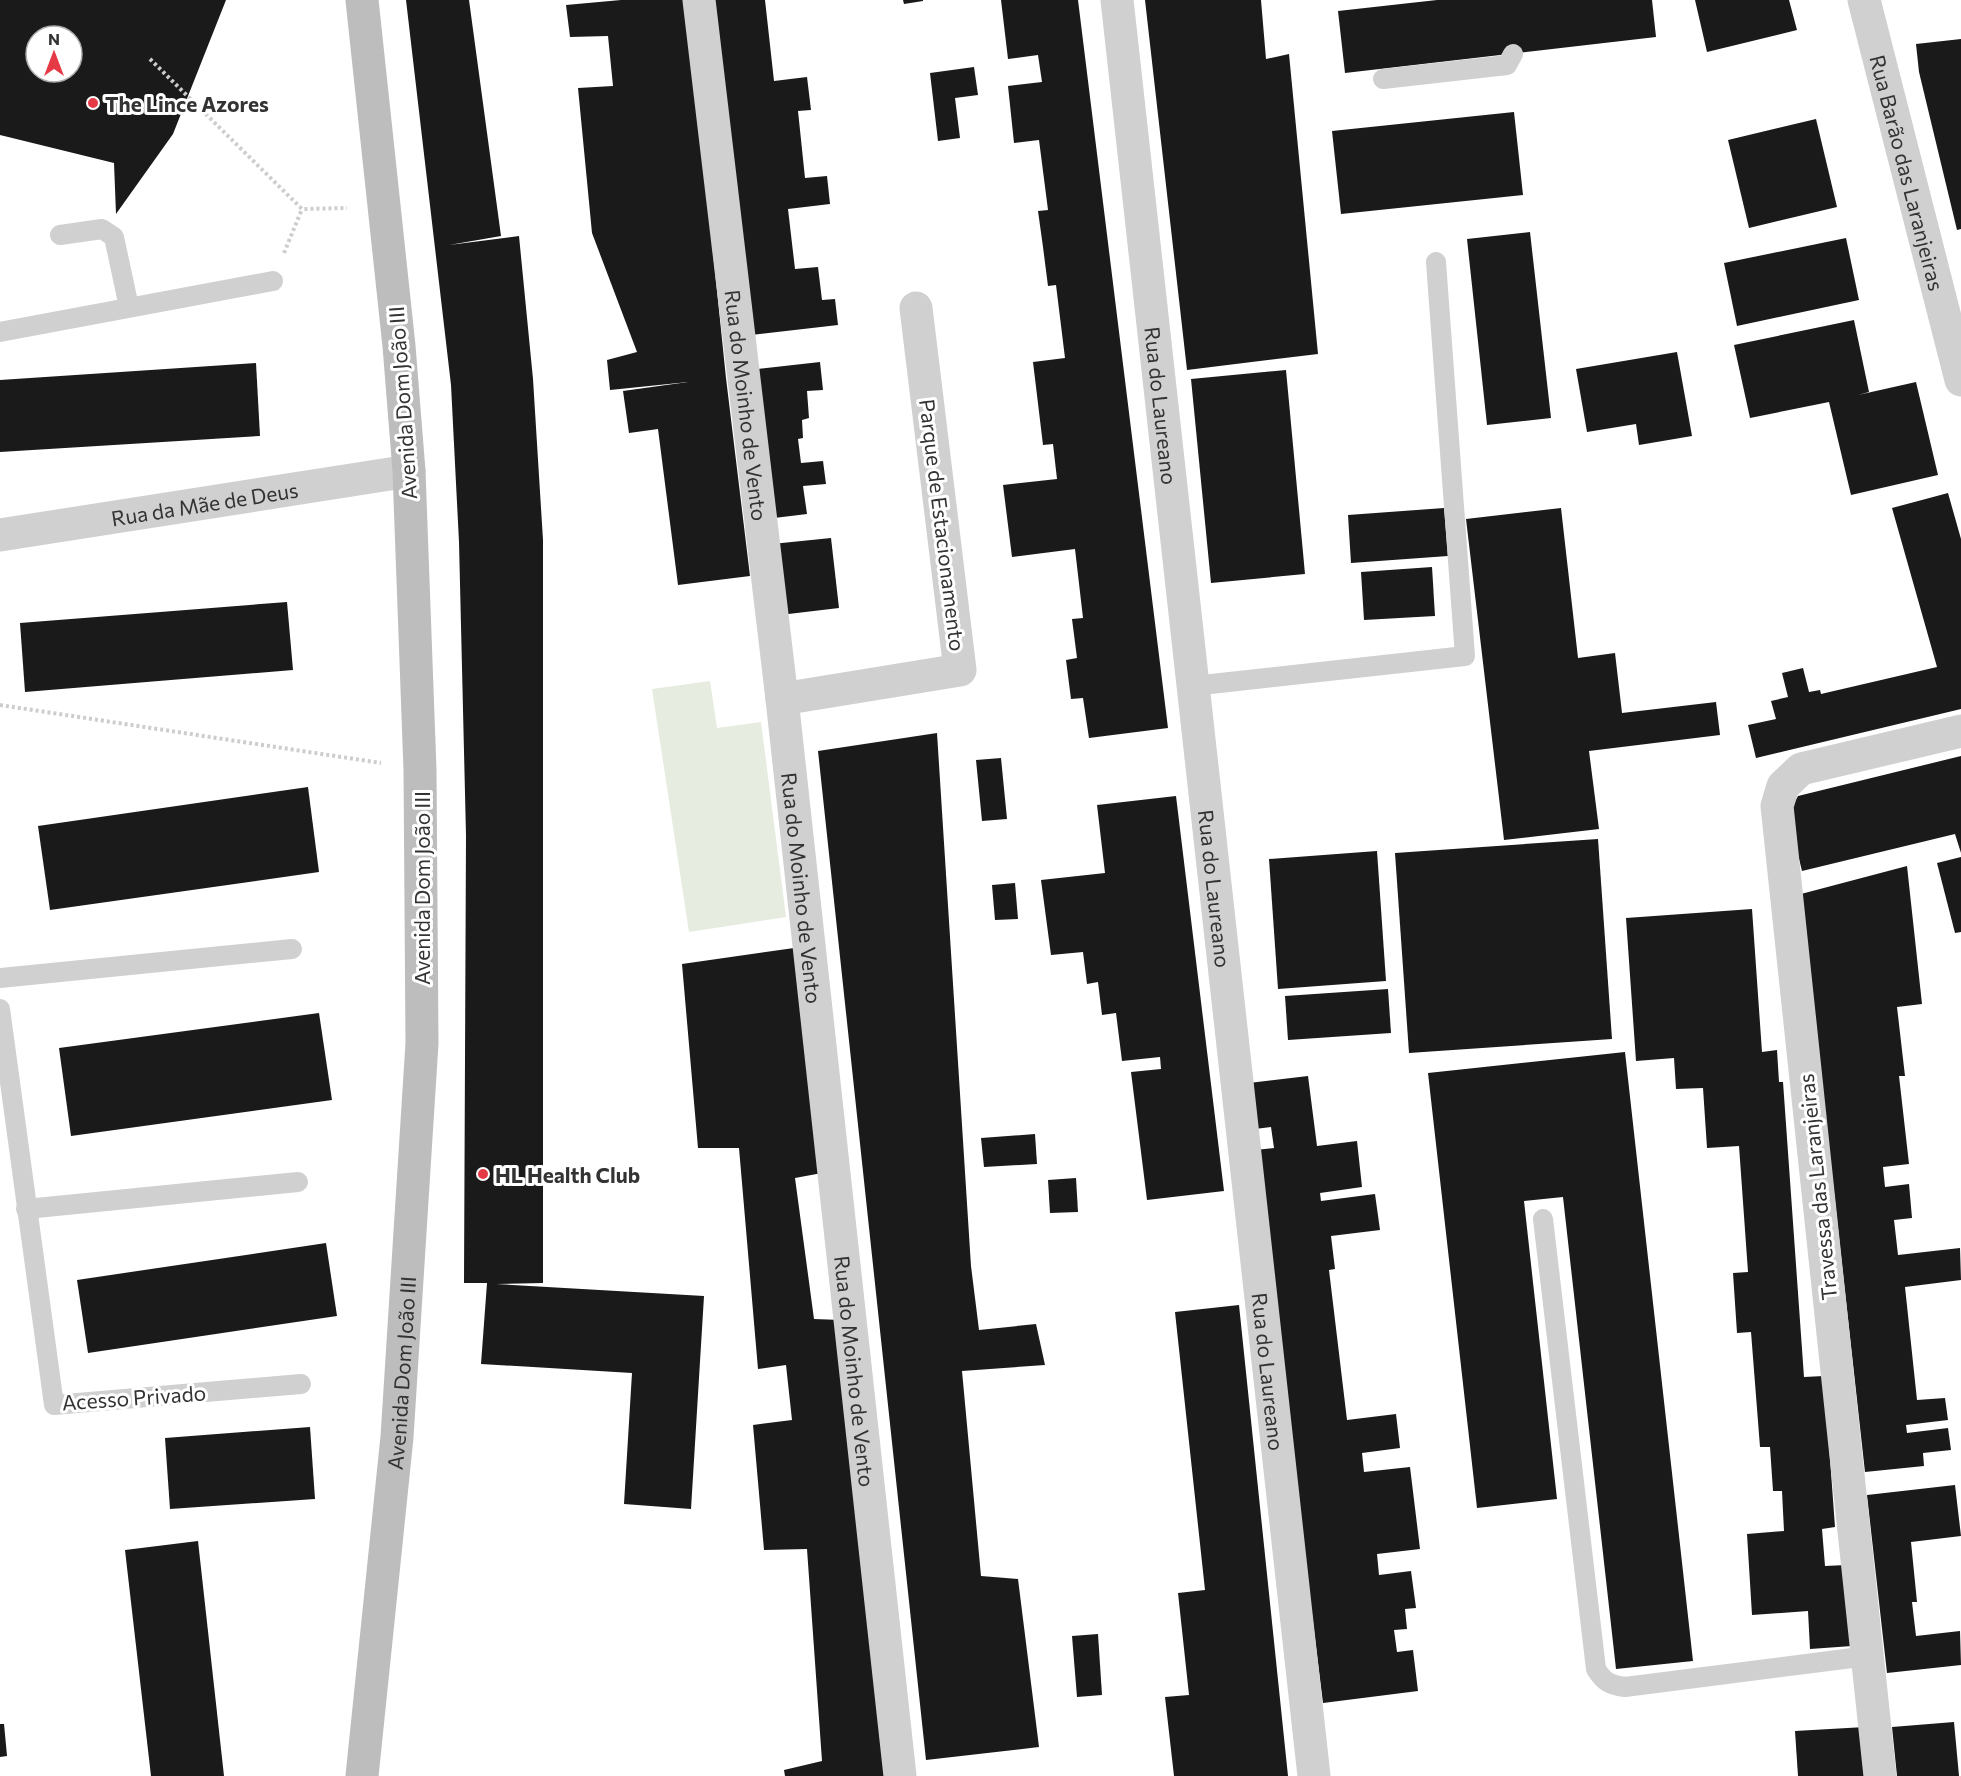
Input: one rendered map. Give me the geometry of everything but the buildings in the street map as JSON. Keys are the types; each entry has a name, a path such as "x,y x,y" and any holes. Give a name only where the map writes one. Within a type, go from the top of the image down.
{"main road":[{"name":"Avenida Dom João III","path":"362,0 409,471 420,770 422,1043 397,1437 362,1776"}],"street":[{"name":"Rua do Moinho de Vento","path":"699,0 782,699 900,1776"},
{"name":"Rua do Laureano","path":"1117,0 1314,1776"},
{"name":"Rua Barão das Laranjeiras","path":"1864,0 1961,380"},
{"name":"Parque de Estacionamento","path":"782,699 960,670 916,308"},
{"name":"Rua da Mãe de Deus","path":"0,535 409,471"},
{"name":"Travessa das Laranjeiras","path":"1880,1776 1777,806 1783,786 1801,769 1961,731"}],"lane":[{"path":"1383,79 1507,65 1513,54"},
{"path":"60,235 102,229 114,237 129,307"},
{"path":"1193,686 1465,656 1436,262"},
{"path":"0,332 273,281"},
{"path":"0,978 292,949"},
{"name":"Acesso Privado","path":"0,1010 54,1405 301,1384"},
{"path":"26,1209 298,1182"},
{"path":"1543,1219 1596,1669 1601,1679 1611,1686 1625,1687 1868,1656"}],"path":[{"path":"150,59 302,209 384,207"},
{"path":"273,281 302,209"},
{"path":"0,705 289,747 420,770"}],"shaded area":[{"path":"710,681 717,728 761,722 786,917 689,932 652,689"}],"place":[{"name":"The Lince Azores","path":"93,103"},
{"name":"HL Health Club","path":"483,1174"}]}
